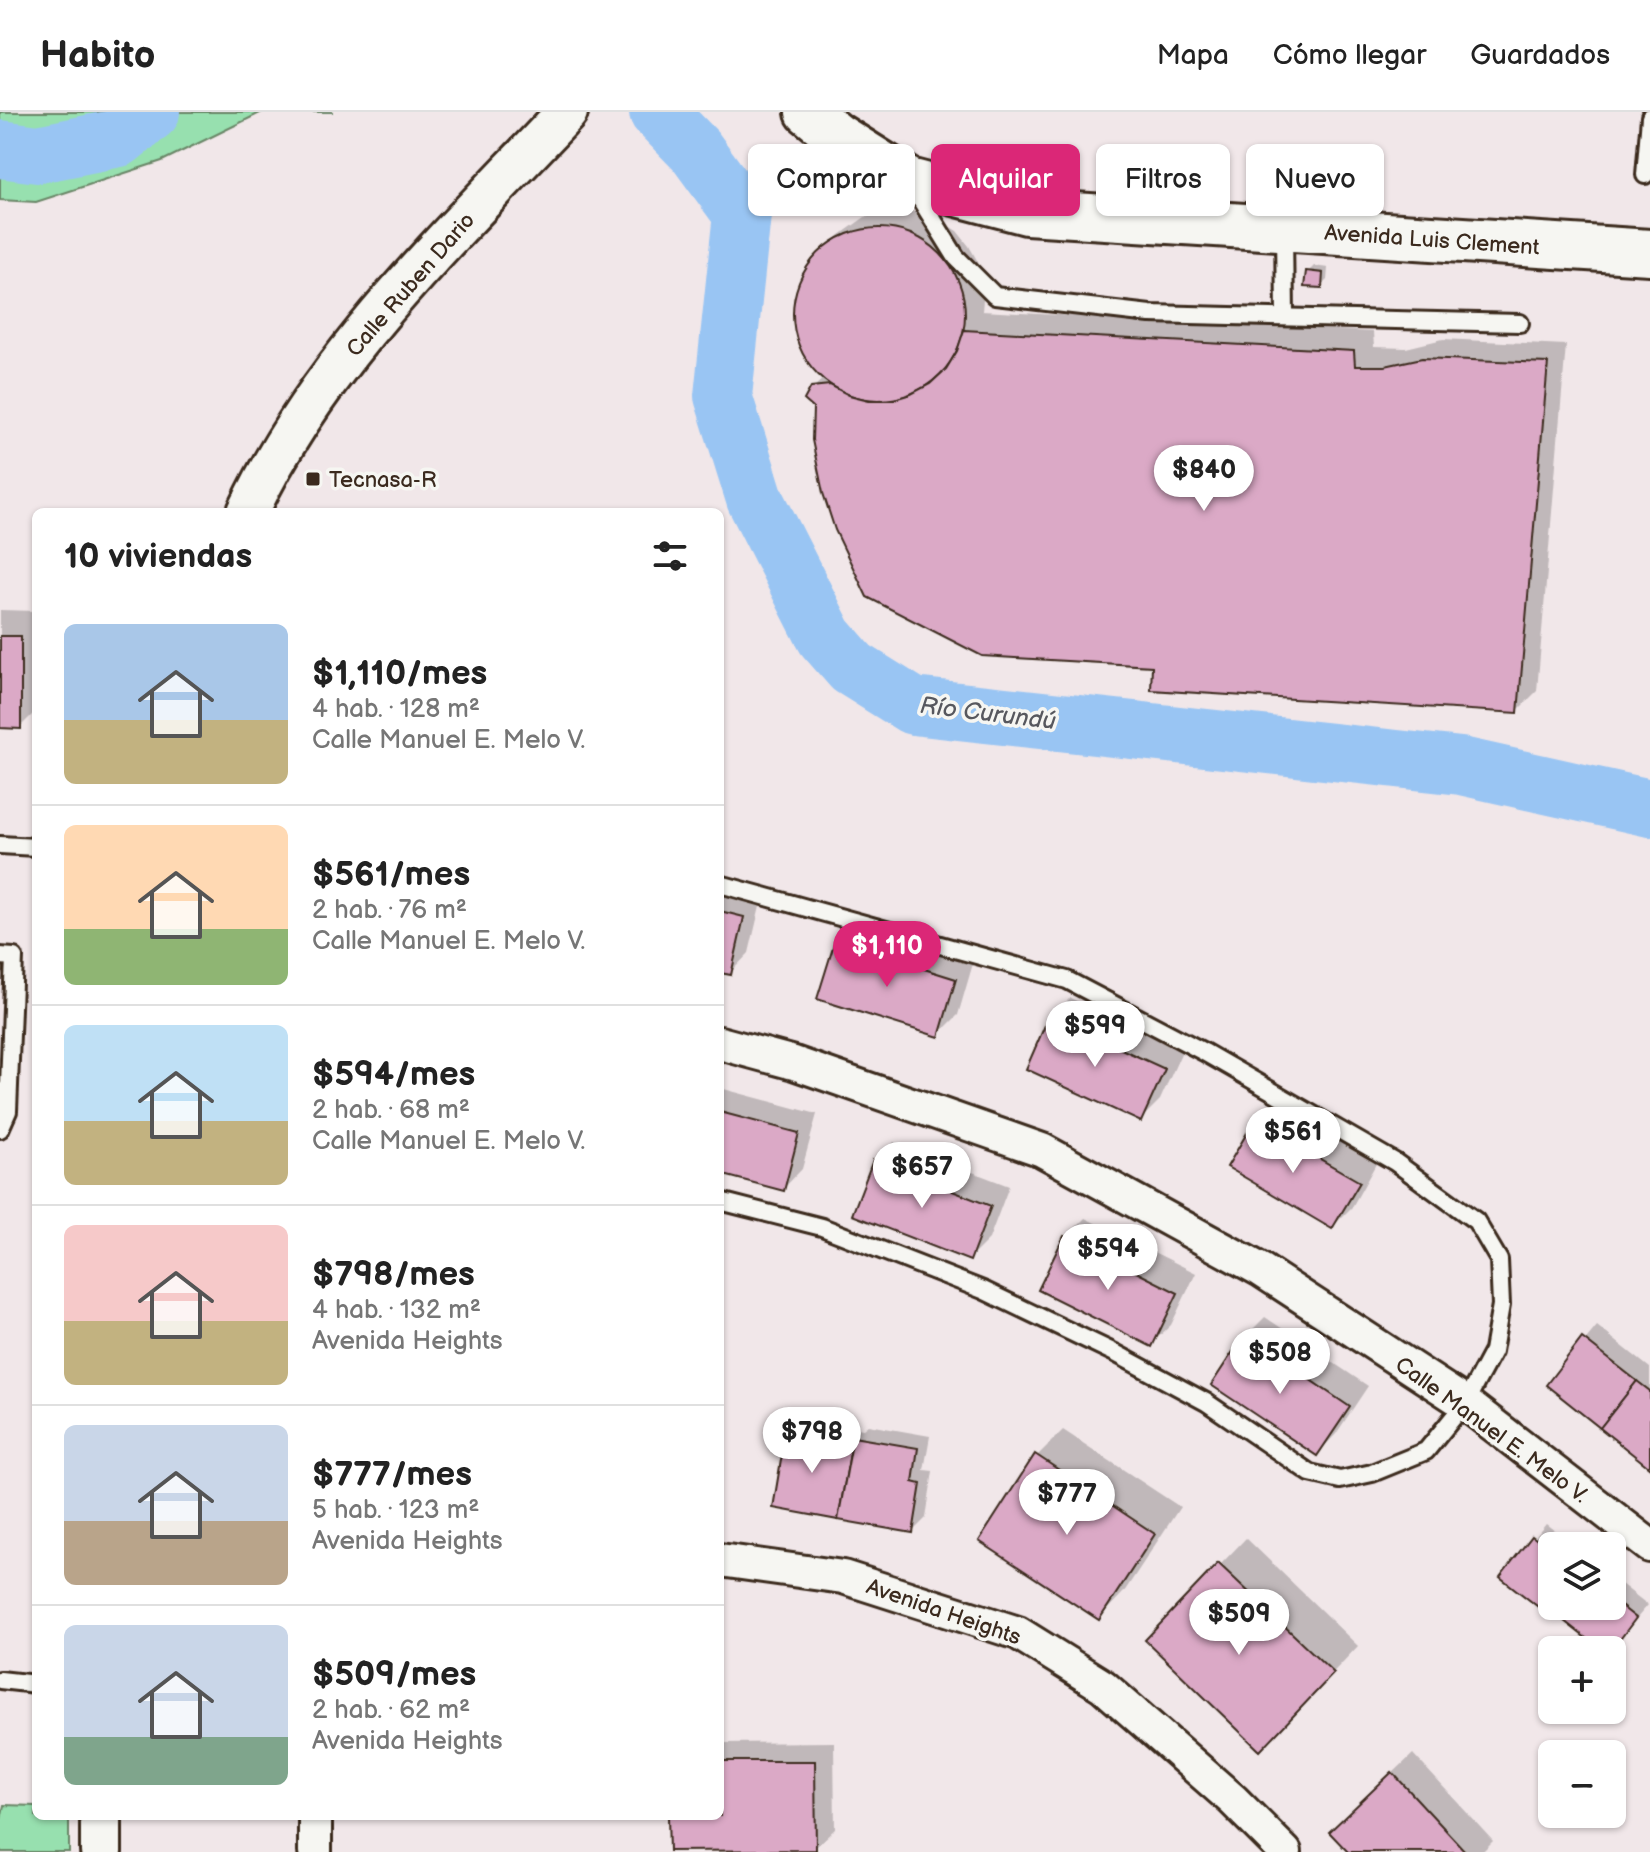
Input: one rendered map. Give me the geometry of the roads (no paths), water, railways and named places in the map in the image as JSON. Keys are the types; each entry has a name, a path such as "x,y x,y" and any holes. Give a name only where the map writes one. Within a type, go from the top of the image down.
{"main road":[{"name":"Avenida Luis Clement","path":"808,112 850,144"},
{"name":"Avenida Luis Clement","path":"915,183 1027,212 1650,252"}],"street":[{"name":"Calle Ruben Dario","path":"250,508 268,469 337,369 387,305 567,112"},
{"name":"Calle Manuel E. Melo V.","path":"724,1044 794,1063 1042,1150 1261,1270 1465,1403 1650,1546"},
{"name":"Avenida Heights","path":"724,1561 843,1577 1018,1633 1103,1686 1233,1800 1285,1852"},
{"path":"101,1820 101,1852"},
{"path":"315,1820 315,1852"}],"lane":[{"path":"1645,175 1650,117"},
{"path":"915,191 956,257 995,296 1150,314 1520,323"},
{"path":"1284,229 1285,316"},
{"path":"0,845 32,847"},
{"path":"724,885 1067,980 1204,1052 1395,1162 1476,1221 1499,1260 1501,1305 1493,1351 1465,1403 1426,1451 1372,1473 1340,1480 1310,1473 1206,1402 1117,1354 983,1290 822,1227 724,1202"},
{"path":"0,956 14,957 8,1111 0,1129"},
{"path":"0,1680 32,1684"}],"waterway":[{"name":"Río Curundú","path":"0,149 38,154 119,138 151,112"},
{"name":"Río Curundú","path":"658,112 696,151 742,214 723,396 755,499 825,637 852,668 913,706 1461,766 1650,808"}],"place":[{"name":"Tecnasa-R","path":"313,479"}]}
